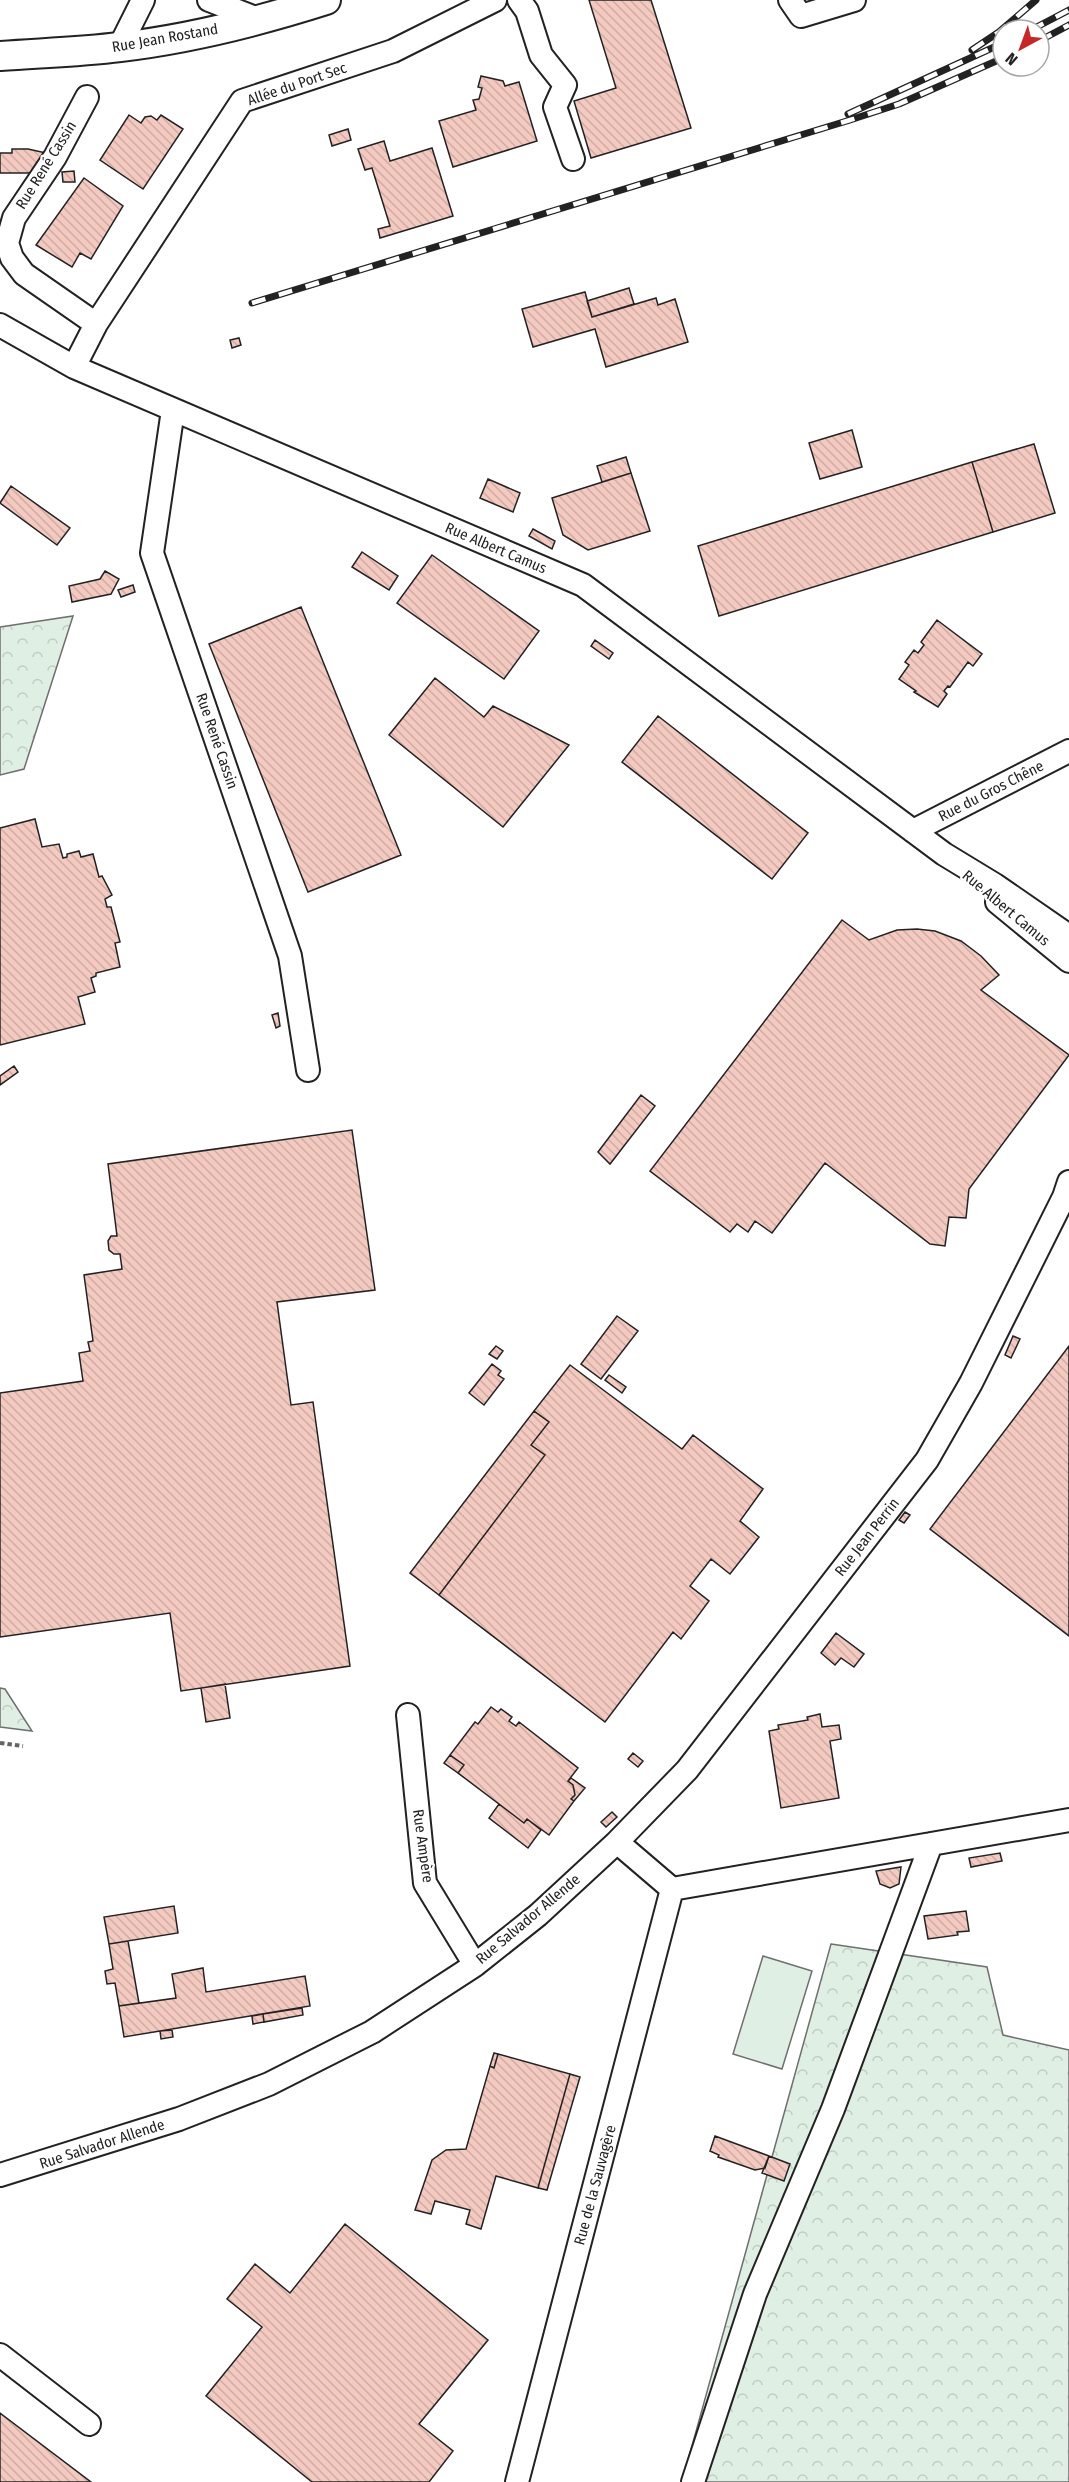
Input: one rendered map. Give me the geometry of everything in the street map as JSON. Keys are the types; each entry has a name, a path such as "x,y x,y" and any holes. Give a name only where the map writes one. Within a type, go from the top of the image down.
{"main road":[{"name":"Rue Jean Rostand","path":"0,56 119,48 180,38 282,14 326,0"}],"street":[{"path":"119,48 143,0"},
{"path":"209,0 258,19"},
{"name":"Allée du Port Sec","path":"96,324 242,101 393,51 495,0"},
{"path":"519,0 527,11 541,55 565,85 555,107 573,159"},
{"path":"790,0 801,16 854,0"},
{"name":"Rue René Cassin","path":"87,97 55,158 14,218 7,243 12,258 24,274 96,324"},
{"path":"74,368 96,324"},
{"name":"Rue Albert Camus","path":"0,325 74,368 583,585 944,854 995,885 1069,936"},
{"name":"Rue René Cassin","path":"172,410 152,553 290,956 308,1070"},
{"name":"Rue du Gros Chêne","path":"913,831 1069,751"},
{"name":"Rue Albert Camus","path":"944,854 1069,961"},
{"name":"Rue Jean Perrin","path":"617,1842 687,1770 927,1460 971,1383 1067,1191"},
{"name":"Rue Ampère","path":"408,1715 425,1883 475,1965"},
{"path":"617,1842 672,1889 1069,1820"},
{"name":"Rue Salvador Allende","path":"0,2175 179,2119 269,2084 372,2032 475,1965 538,1915 617,1842"},
{"path":"693,2482 754,2294 833,2109 931,1844"},
{"name":"Rue de la Sauvagère","path":"517,2482 672,1889"},
{"path":"0,2355 89,2424"}],"path":[{"path":"0,1743 23,1746"}],"green space":[{"path":"73,616 24,769 0,775 0,627"},
{"path":"0,1688 5,1689 32,1731 0,1727"},
{"path":"831,1944 987,1967 1003,2035 1069,2050 1069,2482 682,2482"},
{"path":"763,1956 812,1971 782,2069 733,2054"}],"building":[{"path":"589,0 651,0 691,128 591,158 574,101 616,88"},
{"path":"481,76 503,81 505,86 519,82 537,141 453,167 439,121 476,110 473,100 479,99 482,88 478,87"},
{"path":"129,115 141,123 145,117 151,116 157,120 161,115 183,129 143,189 100,160"},
{"path":"348,129 351,140 332,146 329,135"},
{"path":"384,141 390,161 432,148 453,216 380,238 378,229 390,226 372,168 365,170 358,149"},
{"path":"12,149 28,149 46,153 34,173 0,173 0,153 12,153"},
{"path":"74,171 75,182 63,182 62,172"},
{"path":"84,178 123,206 91,259 80,253 72,267 36,245"},
{"path":"629,288 634,304 592,317 587,301"},
{"path":"585,292 592,317 656,298 658,305 675,299 688,342 606,367 595,329 533,347 522,309"},
{"path":"239,338 241,345 232,348 230,340"},
{"path":"852,430 862,467 820,479 809,443"},
{"path":"1034,444 1055,513 993,532 972,462"},
{"path":"626,457 631,473 602,482 597,466"},
{"path":"972,462 993,532 719,616 698,546"},
{"path":"631,473 650,531 588,550 563,535 552,498"},
{"path":"488,479 520,493 513,512 480,498"},
{"path":"11,486 70,528 57,545 0,503"},
{"path":"533,529 555,541 552,549 529,536"},
{"path":"362,552 398,576 389,590 352,567"},
{"path":"432,555 539,631 504,679 397,603"},
{"path":"105,571 119,579 111,594 72,602 69,586 100,579"},
{"path":"133,585 135,592 121,597 118,590"},
{"path":"301,607 401,855 308,892 209,644"},
{"path":"937,620 982,654 973,666 968,662 950,687 948,686 944,691 947,694 938,707 914,692 916,691 899,679 909,665 905,662 914,650 918,653 924,645 921,642"},
{"path":"595,640 613,653 609,659 591,646"},
{"path":"435,678 484,717 493,706 569,745 503,827 389,735"},
{"path":"658,716 808,833 772,879 622,762"},
{"path":"35,819 42,847 59,844 63,858 67,857 67,854 79,851 81,857 93,854 99,877 102,876 112,895 105,899 107,907 111,907 120,942 115,943 120,967 96,973 96,976 91,978 95,992 78,997 85,1024 0,1045 0,828"},
{"path":"842,920 869,940 897,930 917,929 935,931 961,941 981,956 999,975 981,990 1069,1055 969,1189 966,1218 949,1217 945,1246 930,1244 825,1163 772,1233 755,1221 748,1232 737,1224 730,1232 650,1171"},
{"path":"278,1013 280,1026 276,1028 272,1015"},
{"path":"14,1066 18,1072 0,1085 0,1076"},
{"path":"641,1095 655,1106 610,1164 598,1152"},
{"path":"352,1130 375,1290 277,1302 291,1405 313,1402 350,1666 181,1691 170,1613 0,1637 0,1393 83,1381 79,1353 90,1351 88,1342 93,1341 84,1275 122,1269 120,1254 114,1254 109,1250 108,1241 111,1236 117,1236 108,1164"},
{"path":"617,1316 638,1331 601,1379 581,1364"},
{"path":"1013,1336 1020,1339 1011,1358 1005,1355"},
{"path":"496,1346 503,1351 497,1359 489,1354"},
{"path":"1069,1346 1069,1636 930,1529"},
{"path":"492,1364 501,1371 498,1375 504,1379 484,1405 469,1393"},
{"path":"570,1365 682,1449 693,1435 763,1489 740,1521 759,1537 730,1574 711,1559 690,1586 709,1601 681,1639 673,1632 605,1722 439,1595 545,1455 531,1445 549,1422 534,1411"},
{"path":"609,1375 626,1387 622,1393 605,1380"},
{"path":"534,1411 549,1422 531,1445 545,1455 439,1595 410,1573"},
{"path":"905,1512 910,1515 904,1523 899,1520"},
{"path":"836,1633 864,1654 854,1667 841,1658 835,1665 821,1653"},
{"path":"225,1684 230,1718 206,1722 201,1688"},
{"path":"491,1707 498,1712 501,1709 512,1717 509,1721 516,1726 519,1722 578,1768 568,1781 573,1785 575,1795 571,1799 574,1801 549,1835 527,1819 524,1823 458,1773 464,1765 450,1755 475,1722 478,1724"},
{"path":"820,1714 822,1727 839,1725 841,1739 830,1741 839,1798 781,1808 769,1731 779,1729 778,1725 808,1720 807,1717"},
{"path":"633,1753 643,1761 638,1767 628,1759"},
{"path":"450,1755 464,1765 458,1773 444,1763"},
{"path":"571,1778 585,1788 574,1801 571,1799 575,1795 573,1785 568,1781"},
{"path":"499,1804 524,1823 527,1819 541,1830 528,1848 489,1818"},
{"path":"612,1812 617,1817 606,1827 601,1822"},
{"path":"1000,1853 1002,1861 971,1867 969,1858"},
{"path":"901,1867 899,1884 890,1888 880,1884 876,1871"},
{"path":"174,1906 178,1933 109,1944 104,1917"},
{"path":"966,1911 969,1931 957,1932 958,1935 928,1939 924,1916"},
{"path":"128,1941 139,2003 119,2006 115,1983 107,1984 105,1971 113,1969 109,1944"},
{"path":"203,1968 206,1992 305,1976 310,2006 124,2037 119,2006 176,1998 172,1974"},
{"path":"302,2008 303,2015 264,2022 263,2014"},
{"path":"263,2014 264,2022 253,2024 252,2016"},
{"path":"172,2030 173,2037 161,2039 160,2031"},
{"path":"494,2053 498,2054 494,2068 490,2066"},
{"path":"498,2054 570,2074 538,2188 496,2176 481,2229 466,2224 470,2210 435,2201 431,2214 415,2210 432,2160 446,2150 466,2149 490,2066 494,2068"},
{"path":"570,2074 580,2077 547,2190 538,2188"},
{"path":"715,2136 769,2156 765,2168 755,2170 718,2157 719,2155 710,2151"},
{"path":"769,2156 790,2164 784,2181 762,2173"},
{"path":"345,2224 488,2340 419,2424 453,2451 429,2482 312,2482 206,2396 262,2327 227,2299 255,2264 290,2293"},
{"path":"0,2413 91,2482 0,2482"}],"railway":[{"path":"972,50 999,32 1036,0"},
{"path":"1051,19 1069,10"},
{"path":"1051,35 1069,25"},
{"path":"848,114 991,48"},
{"path":"252,303 850,120 899,104 991,63"}]}
